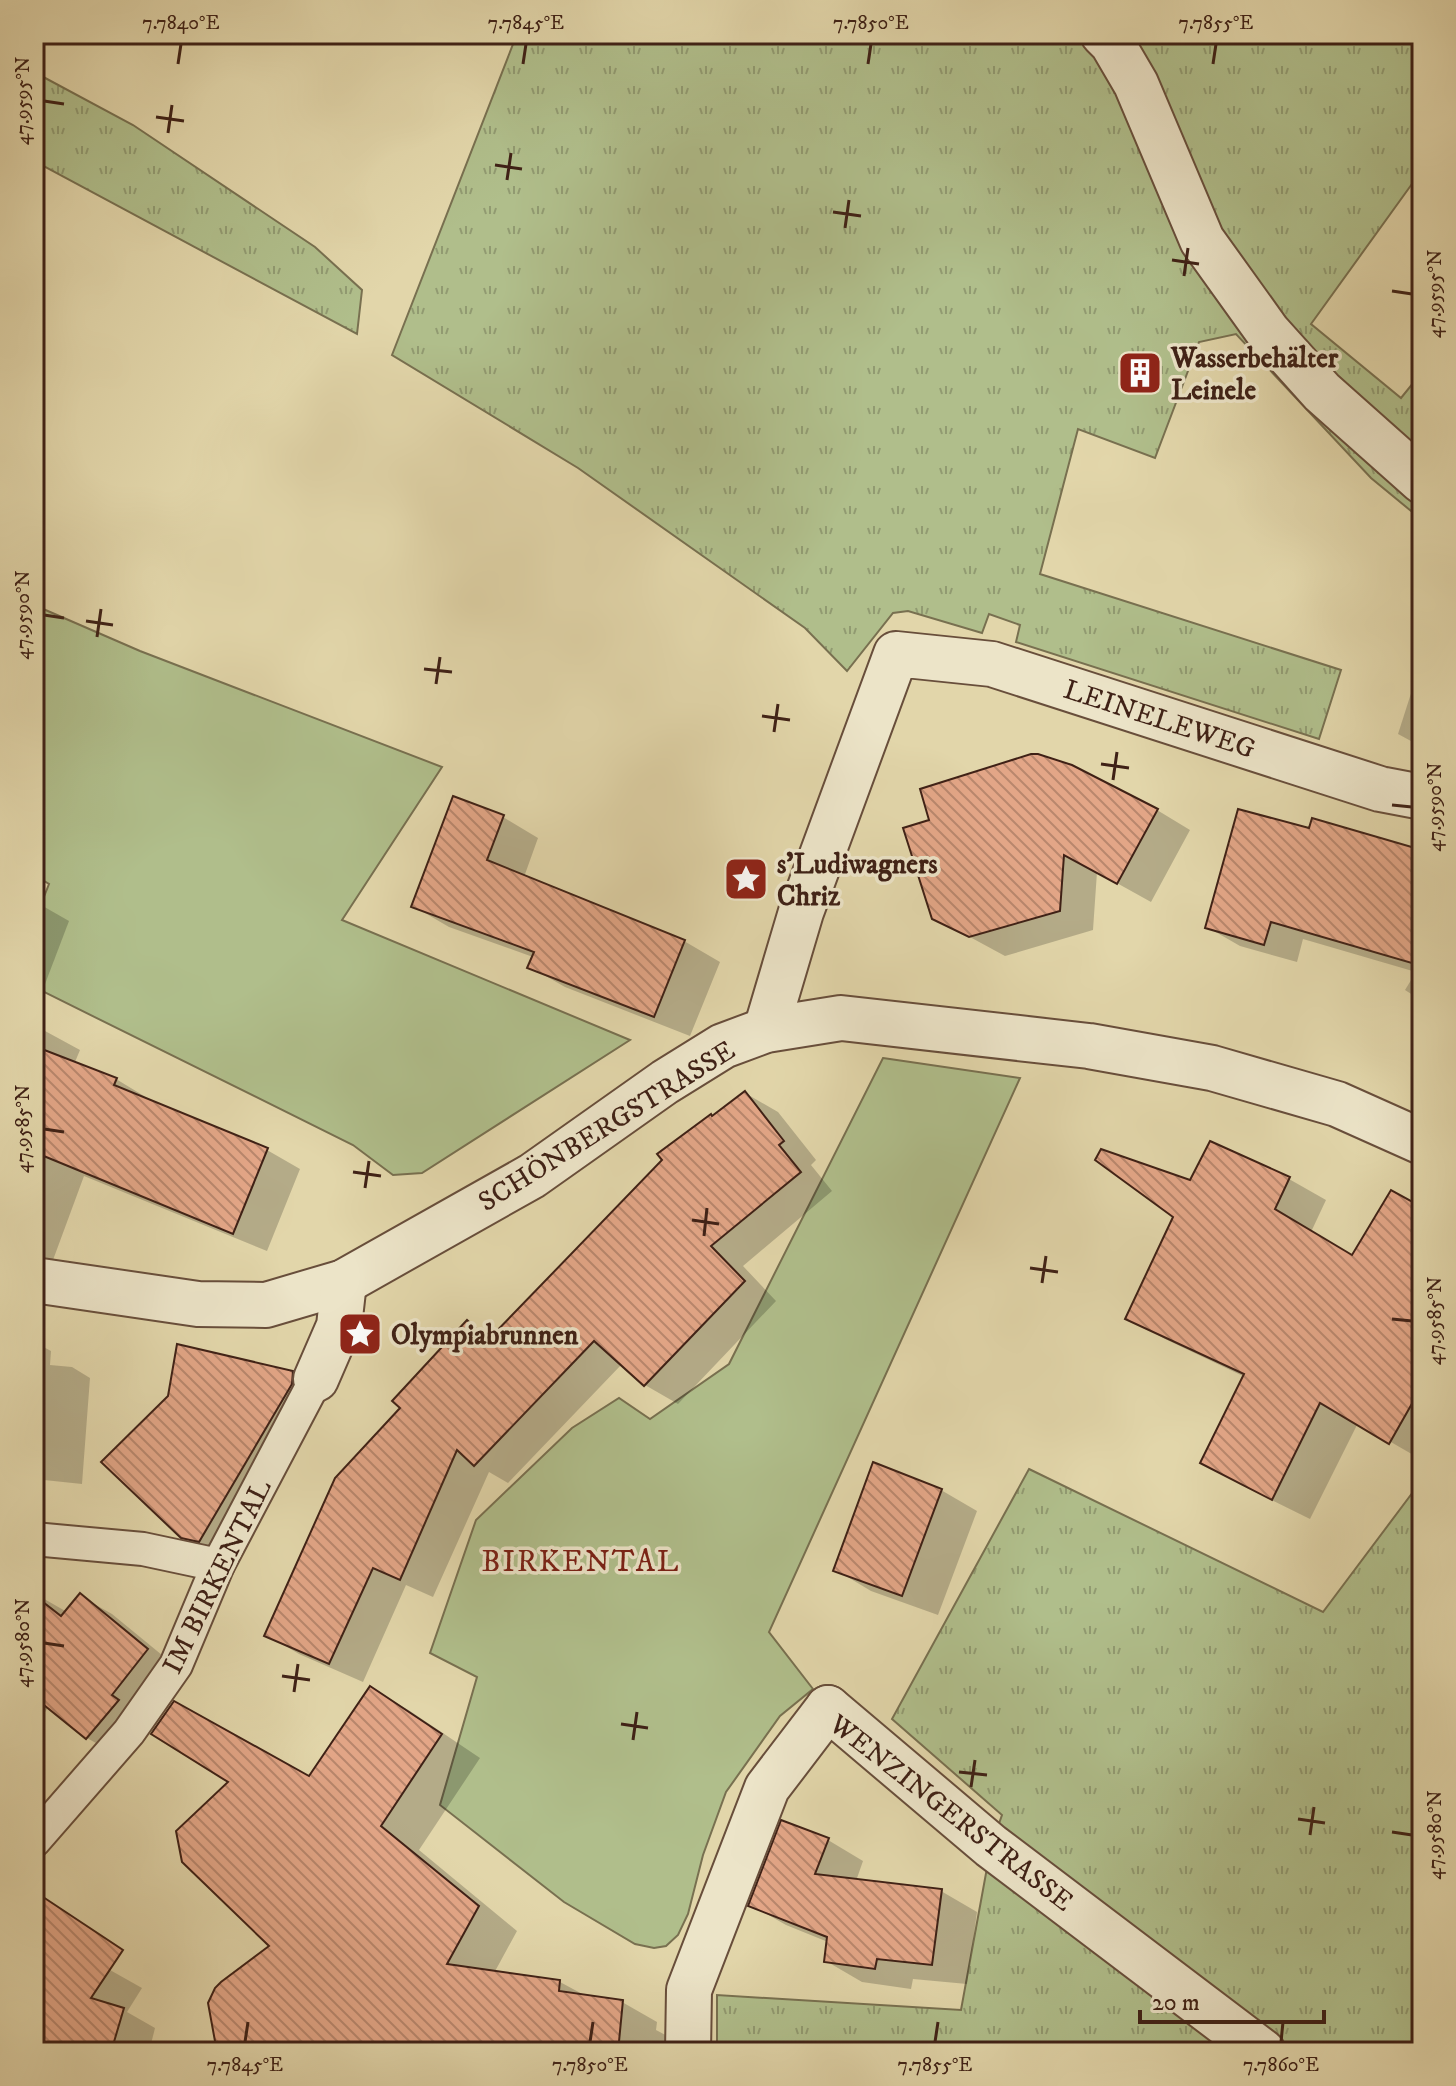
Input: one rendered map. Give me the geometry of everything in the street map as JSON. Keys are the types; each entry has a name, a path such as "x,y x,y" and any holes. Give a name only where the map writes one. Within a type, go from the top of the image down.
{"street":[{"path":"1103,34 1112,43 1136,84 1202,240 1268,332 1322,392 1422,481"},
{"name":"LEINELEWEG","path":"766,1030 801,912 896,654 992,664 1380,789 1422,797"},
{"name":"SCHÖNBERGSTRASSE","path":"34,1280 198,1304 266,1305 344,1282 532,1176 665,1082 723,1046 766,1030 841,1018 1089,1046 1212,1068 1337,1104 1422,1142"},
{"name":"IM BIRKENTAL","path":"316,1379 339,1326 344,1282"},
{"name":"WENZINGERSTRASSE","path":"688,2052 689,1990 767,1788 828,1708 991,1846 1263,2052"}],"lane":[{"name":"IM BIRKENTAL","path":"34,1841 129,1732 176,1665 218,1565 316,1379"},
{"path":"34,1539 143,1549 218,1565"}],"green space":[{"path":"517,34 1422,34 1422,170 1311,324 1401,398 1422,372 1422,520 1371,478 1236,334 1199,342 1155,458 1078,429 1040,574 1341,670 1319,739 1016,642 1020,625 989,614 982,633 908,611 893,613 847,671 805,628 578,468 392,355"},
{"path":"34,72 133,125 315,247 362,290 357,334 34,161"},
{"path":"34,605 140,651 442,767 342,920 630,1040 422,1173 393,1175 353,1145 34,987 34,922 49,884 34,875"},
{"path":"883,1058 1020,1078 769,1632 813,1689 780,1716 726,1792 703,1855 688,1914 678,1935 666,1946 654,1948 635,1944 564,1902 440,1805 477,1677 430,1653 476,1520 572,1428 619,1398 650,1419 729,1364"},
{"path":"1029,1469 1323,1612 1416,1488 1422,1491 1422,2052 717,2052 717,1995 961,2010 991,1846 1002,1815 892,1719"}],"building":[{"path":"1031,754 1072,765 1158,809 1117,884 1064,855 1060,911 969,937 932,919 903,828 929,820 920,789"},
{"path":"453,796 504,815 487,860 685,940 654,1017 527,968 534,952 411,907"},
{"path":"1238,809 1309,828 1312,818 1422,850 1422,966 1271,922 1264,945 1205,928"},
{"path":"34,1046 117,1078 114,1085 268,1148 233,1234 34,1152"},
{"path":"745,1091 784,1141 779,1145 801,1172 711,1246 745,1281 644,1386 594,1341 474,1466 457,1450 400,1580 373,1568 329,1664 264,1636 335,1478 400,1408 392,1401 467,1320 488,1340 662,1160 657,1154"},
{"path":"1210,1141 1290,1177 1275,1209 1352,1255 1391,1190 1422,1207 1422,1386 1389,1444 1320,1403 1272,1500 1200,1463 1244,1374 1125,1319 1173,1217 1095,1160 1101,1149 1190,1180"},
{"path":"177,1344 293,1371 292,1384 199,1542 181,1538 101,1462 168,1396"},
{"path":"873,1462 942,1489 902,1596 833,1571"},
{"path":"80,1593 148,1649 112,1695 119,1700 86,1739 34,1697 34,1595 61,1616"},
{"path":"370,1686 442,1734 381,1826 479,1906 447,1964 560,1980 559,1991 623,2000 618,2052 217,2052 208,2003 215,1988 269,1946 182,1862 176,1831 228,1782 151,1734 174,1701 309,1776"},
{"path":"781,1820 829,1838 815,1874 942,1889 932,1965 877,1959 875,1969 824,1962 827,1937 748,1906"},
{"path":"34,1891 123,1950 91,1998 124,2008 111,2052 34,2052"}],"place":[{"name":"Wasserbehälter Leinele","path":"1140,373"},
{"name":"s'Ludiwagners Chriz","path":"746,879"},
{"name":"Olympiabrunnen","path":"360,1334"}],"district":[{"name":"BIRKENTAL","path":"581,1561"}]}
